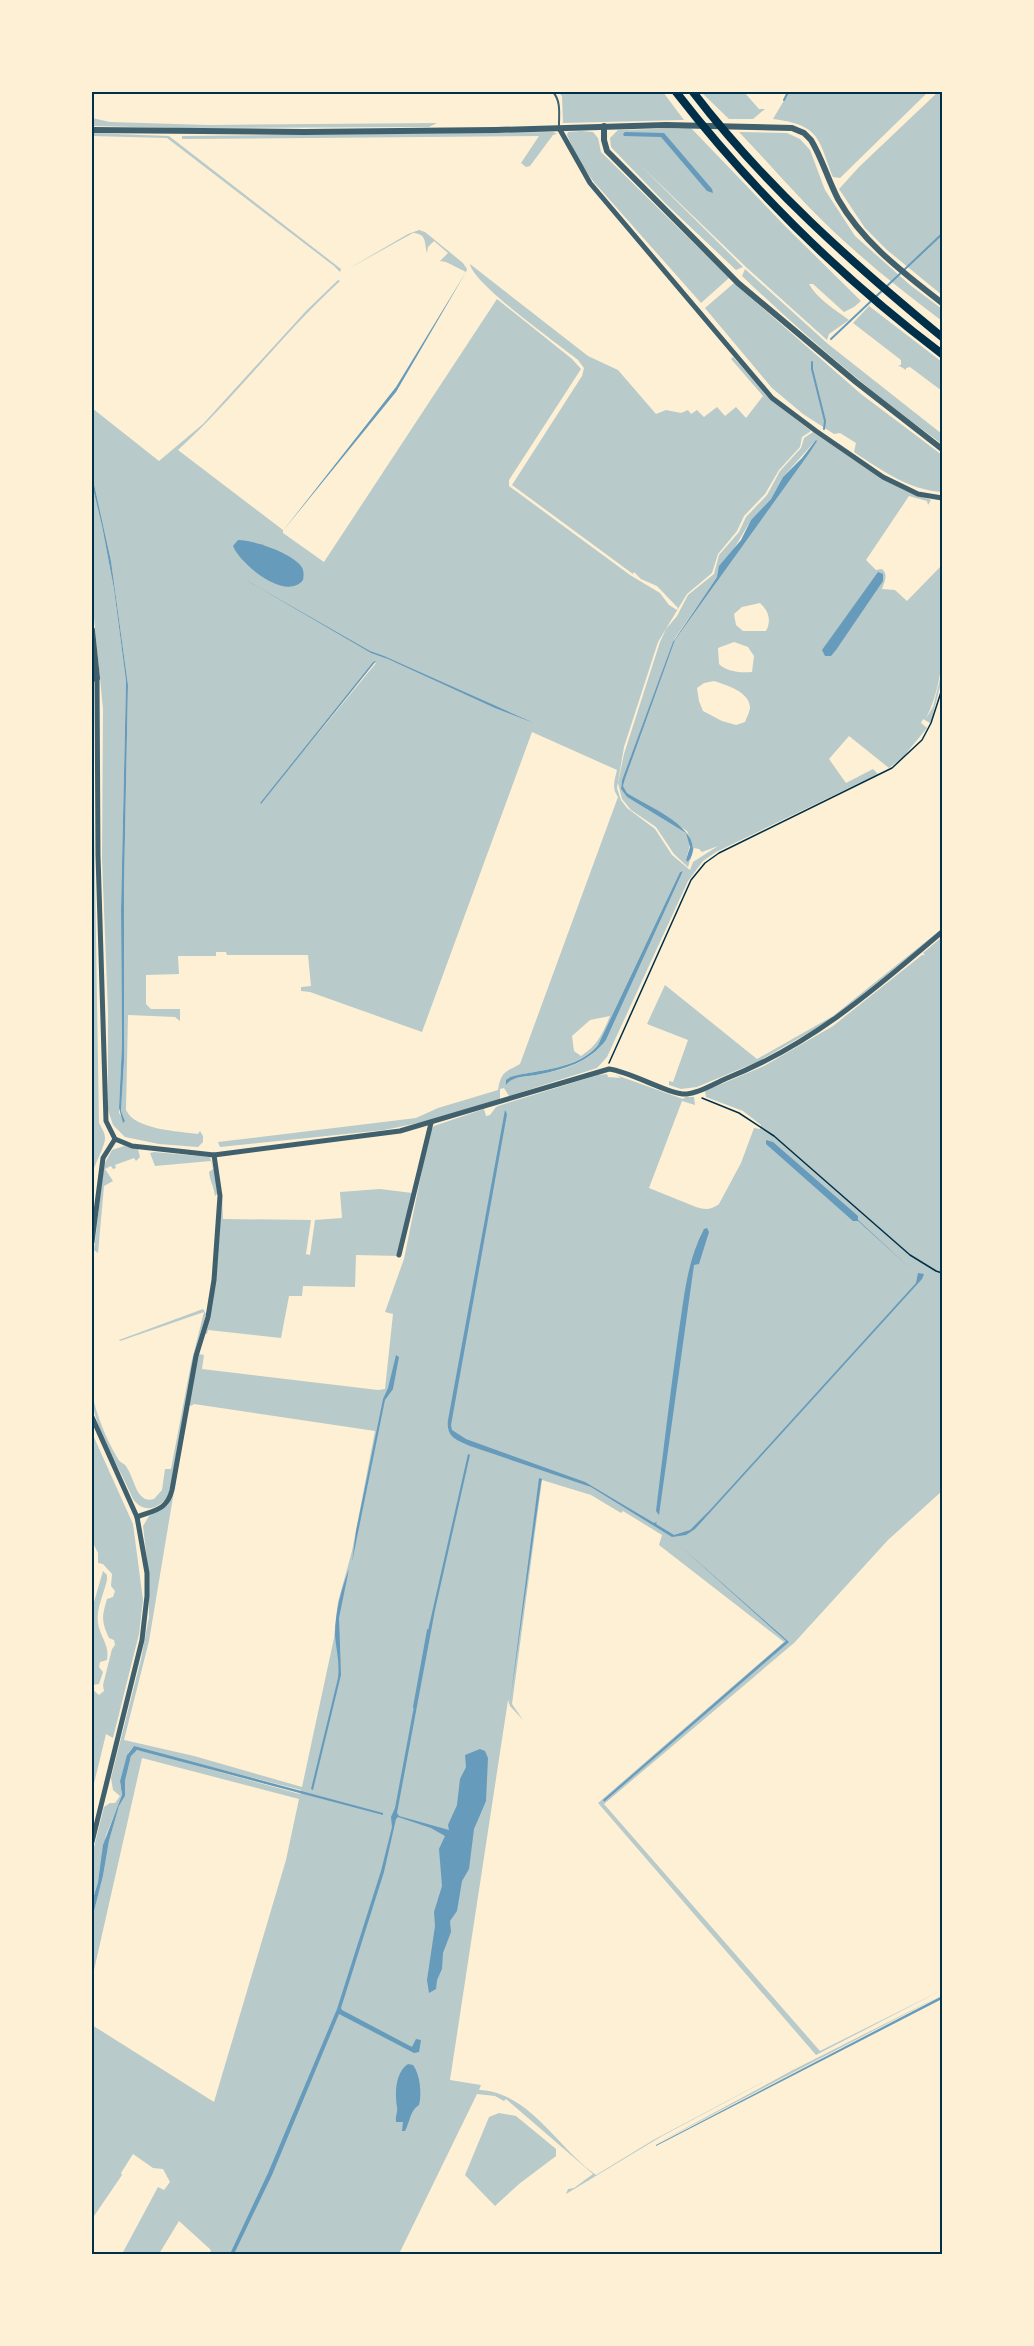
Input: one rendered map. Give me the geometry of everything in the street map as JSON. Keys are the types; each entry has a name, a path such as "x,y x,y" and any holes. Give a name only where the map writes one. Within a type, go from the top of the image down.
{"highway":[{"path":"676,92 717,143 766,197 861,287 942,354"},
{"path":"693,92 733,142 816,228 942,337"}],"street":[{"path":"604,126 604,140 608,151 738,283 805,340 942,449"},
{"path":"92,130 175,132 604,126 792,128 804,133 811,140 846,212 873,245 942,303"},
{"path":"559,128 590,183 772,398 883,477 918,494 942,498"},
{"path":"92,630 106,1121 115,1139 132,1146 214,1155 400,1131 609,1069 624,1072 679,1093 697,1091 752,1069 826,1026 848,1011 942,932"},
{"path":"399,1255 431,1123"},
{"path":"92,1242 103,1158 115,1139"},
{"path":"137,1517 162,1508 169,1501 175,1479 196,1356 208,1317 214,1280 220,1196 214,1155"},
{"path":"92,1417 137,1517 147,1573 145,1617 131,1686 92,1842"}],"lane":[{"path":"553,92 559,106 559,128"}],"path":[{"path":"609,1069 609,1059 696,871 719,853 892,768 922,740 931,723 942,689"},
{"path":"697,1091 699,1097 739,1113 774,1136 910,1255 942,1273"}],"shaded area":[{"path":"558,92 663,92 684,120 563,123 562,96"},
{"path":"701,92 744,92 759,109 765,109 753,119 729,119"},
{"path":"789,92 928,92 840,178 833,177 820,143 809,130 800,125 773,119"},
{"path":"938,92 942,92 942,295 887,250 865,228 839,189"},
{"path":"92,118 110,122 209,125 437,123 429,127 179,128 92,126"},
{"path":"691,128 861,301 844,312 813,284 809,284 822,300 849,320 829,334 827,340 747,268 637,162 743,267 736,270 666,204 611,147 610,138 618,130"},
{"path":"553,132 557,134 553,135 530,166 526,167 521,163 539,136 182,139 182,136"},
{"path":"568,132 593,132 598,138 601,152 729,278 701,303 593,181 578,159 567,135"},
{"path":"739,132 787,133 800,139 810,150 825,190 855,236 910,285 942,309 942,321 837,235"},
{"path":"92,133 169,136 341,269 340,272 167,138 92,136"},
{"path":"419,230 425,232 463,263 467,269 466,272 440,261 448,253 434,241 428,247 427,253 423,237 413,233 348,269 408,234"},
{"path":"470,264 588,356 618,370 656,414 666,410 681,413 688,410 691,414 697,410 704,417 717,407 725,416 736,407 746,418 763,396 731,359 733,357 774,402 811,431 802,437 800,447 779,470 765,494 744,516 737,531 718,554 712,573 687,594 658,642 624,747 617,788 621,800 627,808 655,829 672,855 690,870 693,862 718,846 702,852 694,848 688,867 674,854 656,827 631,810 622,799 618,783 624,754 660,642 688,595 714,574 719,555 739,532 746,517 767,495 780,471 801,448 804,438 813,432 883,479 931,500 928,505 927,501 909,496 866,560 876,570 884,571 885,579 882,589 895,590 907,601 942,565 941,664 933,702 925,720 933,707 942,671 942,679 930,723 923,719 921,723 927,728 903,757 889,768 849,736 829,759 846,783 873,769 878,774 716,852 703,861 688,881 607,1057 597,1068 509,1096 504,1088 500,1089 500,1099 428,1121 384,1130 220,1147 218,1142 416,1118 438,1108 498,1090 503,1076 520,1064 618,797 614,787 617,770 532,732 422,1032 310,992 301,991 301,987 311,986 308,955 227,955 226,952 216,952 216,956 178,956 179,974 146,975 146,1004 151,1009 180,1009 180,1021 175,1017 128,1015 126,1110 131,1117 147,1126 198,1134 200,1131 203,1142 198,1147 159,1144 125,1137 113,1125 108,1110 108,1011 102,860 103,709 92,598 92,484 114,589 126,681 121,909 122,1044 119,1108 119,1113 125,1121 121,1111 124,1061 124,887 128,685 111,561 92,475 92,408 159,461 203,424 306,311 338,280 340,281 298,322 220,409 178,450 283,530 283,533 324,562 497,299 572,359 581,369 509,480 509,486 630,575 660,593 669,605 677,610 678,608 657,586 641,579 634,572 633,574 512,485 582,376 584,368 578,360 500,299 475,273","holes":["816,440 808,455 675,640 623,786 627,793 687,831 693,846 689,862 686,860 690,844 686,833 627,797 621,789 622,780 675,638 717,577 751,520 771,499 783,477","760,603 768,616 769,623 766,631 743,631 736,625 734,614 742,607","734,642 748,647 754,656 752,672 734,671 719,664 718,648","373,662 376,663 260,804","714,681 741,693 749,701 750,707 745,722 736,725 703,711 697,688 704,683","683,871 606,1040 597,1050 576,1064 552,1072 513,1078 506,1084 510,1077 568,1064 589,1053 598,1045 680,872","610,1016 599,1039 581,1056 574,1051 572,1036 590,1020"]},
{"path":"745,269 828,344 942,434 942,444 890,405 814,342 742,276"},
{"path":"734,283 861,394 942,455 942,492 918,487 885,472 854,452 856,443 840,433 834,434 803,414 772,388 705,308"},
{"path":"869,306 942,362 942,391 910,367 906,370 898,365 901,365 901,360 853,323"},
{"path":"92,692 99,1123 105,1137 92,1175"},
{"path":"939,931 831,1020 757,1062 697,1087 681,1089 669,1085 669,1081 673,1082 688,1040 647,1024 665,985 757,1059 833,1016"},
{"path":"942,937 942,1491 888,1540 794,1643 604,1804 820,2051 942,1990 816,2055 598,1803 784,1642 659,1545 662,1535 591,1495 542,1480 512,1704 523,1720 510,1706 508,1700 450,2080 481,2085 479,2090 497,2093 513,2100 528,2111 596,2175 655,2139 786,2070 662,2136 566,2194 568,2189 574,2188 593,2174 506,2099 504,2101 495,2096 477,2094 399,2254 209,2254 211,2250 179,2221 159,2254 122,2254 158,2187 164,2190 170,2182 163,2169 153,2168 133,2154 121,2173 122,2175 92,2219 92,2025 214,2102 286,1860 299,1799 142,1758 92,1979 92,1919 109,1841 119,1806 125,1796 125,1781 131,1756 134,1751 139,1750 300,1794 301,1790 133,1747 128,1753 120,1781 122,1797 106,1835 92,1902 92,1855 104,1807 115,1803 120,1796 113,1790 111,1778 141,1659 149,1617 149,1578 143,1526 149,1516 168,1505 182,1443 149,1641 124,1740 194,1756 302,1787 334,1638 338,1602 352,1551 375,1431 194,1404 191,1406 189,1404 198,1354 204,1355 202,1369 385,1389 393,1314 385,1312 404,1259 430,1131 434,1126 484,1109 486,1116 490,1115 496,1107 501,1105 598,1075 607,1074 608,1077 621,1078 616,1075 683,1099 694,1097 695,1105 682,1101 649,1188 699,1208 708,1209 716,1206 741,1163 754,1128 760,1129 761,1125 743,1111 706,1097 705,1091 764,1066 833,1026 922,955 925,955 923,953","holes":["786,1644 604,1802 603,1801"]},
{"path":"124,1146 138,1149 140,1157 136,1161 134,1158 115,1165 116,1168 113,1169 111,1166 105,1169 113,1181 104,1186 98,1253 94,1250 104,1165 112,1150"},
{"path":"150,1153 210,1157 216,1176 217,1194 215,1196 209,1172 213,1169 211,1161 155,1166"},
{"path":"380,1189 412,1193 399,1256 356,1255 355,1287 303,1286 302,1296 289,1296 281,1338 208,1330 207,1334 204,1334 216,1275 222,1197 223,1219 311,1220 306,1254 310,1255 315,1220 342,1218 340,1192"},
{"path":"203,1309 206,1314 197,1345 169,1495 161,1504 151,1508 142,1507 133,1499 102,1433 93,1407 92,1394 102,1427 118,1459 126,1466 143,1498 154,1499 162,1490 165,1469 171,1469 191,1364 204,1312 119,1340"},
{"path":"92,1433 133,1524 143,1600 139,1634 113,1738 106,1734 92,1792 92,1689 99,1695 104,1691 103,1685 115,1645 114,1640 109,1638 103,1618 107,1599 113,1597 115,1591 111,1586 112,1574 103,1564 98,1563 98,1553 92,1541"},
{"path":"103,1571 107,1575 107,1580 98,1618 108,1655 107,1660 100,1662 99,1667 103,1672 99,1684 92,1685 92,1609"},
{"path":"942,1995 656,2144 793,2070"},
{"path":"499,2113 516,2116 556,2149 556,2156 519,2184 495,2206 465,2175 489,2117"}],"water":[{"path":"625,132 664,133 713,193 707,191 661,137 624,136"},
{"path":"466,272 396,392 282,532 396,387"},
{"path":"816,440 808,455 675,640 625,779 623,786 627,793 662,813 684,830 691,840 693,851 688,862 686,860 690,847 686,833 627,797 621,789 622,780 673,642 717,577 719,566 741,540 751,520 771,499 783,477"},
{"path":"92,475 111,561 128,685 124,887 124,1061 121,1111 125,1121 123,1123 119,1108 122,1044 121,909 126,681 114,589"},
{"path":"238,540 262,545 289,556 302,568 303,580 295,586 286,586 275,584 264,578 237,554 233,546"},
{"path":"878,572 883,574 883,581 836,650 831,656 825,656 822,650"},
{"path":"244,579 370,651 534,723 371,653"},
{"path":"376,661 261,804 373,662"},
{"path":"683,871 606,1040 600,1048 566,1068 515,1078 506,1085 506,1080 510,1077 569,1064 580,1059 598,1045 680,872"},
{"path":"505,1110 507,1114 451,1425 452,1430 466,1439 585,1482 654,1523 657,1522 656,1524 674,1535 690,1530 710,1510 916,1283 918,1273 924,1274 922,1279 695,1529 686,1535 672,1537 591,1487 470,1446 456,1440 450,1434 448,1420"},
{"path":"766,1140 773,1142 858,1216 858,1220 911,1269 766,1144"},
{"path":"707,1228 709,1232 699,1264 694,1265 659,1515 656,1511 684,1296 693,1255 704,1229"},
{"path":"396,1355 399,1357 393,1389 385,1400 352,1562 356,1531 383,1399"},
{"path":"468,1454 470,1455 435,1610 397,1813 399,1816 449,1830 448,1825 457,1805 460,1779 466,1767 465,1755 480,1749 485,1751 488,1758 486,1801 474,1829 469,1869 462,1881 457,1911 450,1921 451,1932 443,1953 442,1969 436,1989 429,1993 427,1980 435,1926 434,1912 442,1886 439,1849 445,1836 431,1828 398,1817 384,1872 341,2008 412,2047 416,2039 421,2040 419,2052 414,2053 339,2014 272,2175 234,2254 230,2254 268,2173 337,2009 381,1871 392,1827 391,1817 395,1808 429,1626"},
{"path":"539,1478 542,1479 510,1703"},
{"path":"679,1545 789,1642 604,1802 603,1800 786,1641"},
{"path":"349,1569 339,1618 341,1675 313,1790 311,1789 338,1678 336,1618"},
{"path":"134,1746 383,1813 383,1815 137,1750 131,1756 125,1781 125,1796 119,1806 109,1841 92,1919 92,1902 98,1882 103,1845 122,1795 120,1781 127,1755"},
{"path":"942,1996 942,1999 656,2146 656,2145"},
{"path":"408,2064 413,2065 417,2074 420,2084 420,2100 405,2131 402,2131 403,2122 396,2122 396,2090 398,2078"}],"waterway":[{"path":"784,100 788,92"},
{"path":"831,339 942,234"},
{"path":"812,362 825,421 824,429"},
{"path":"414,1707 428,1630"}]}
